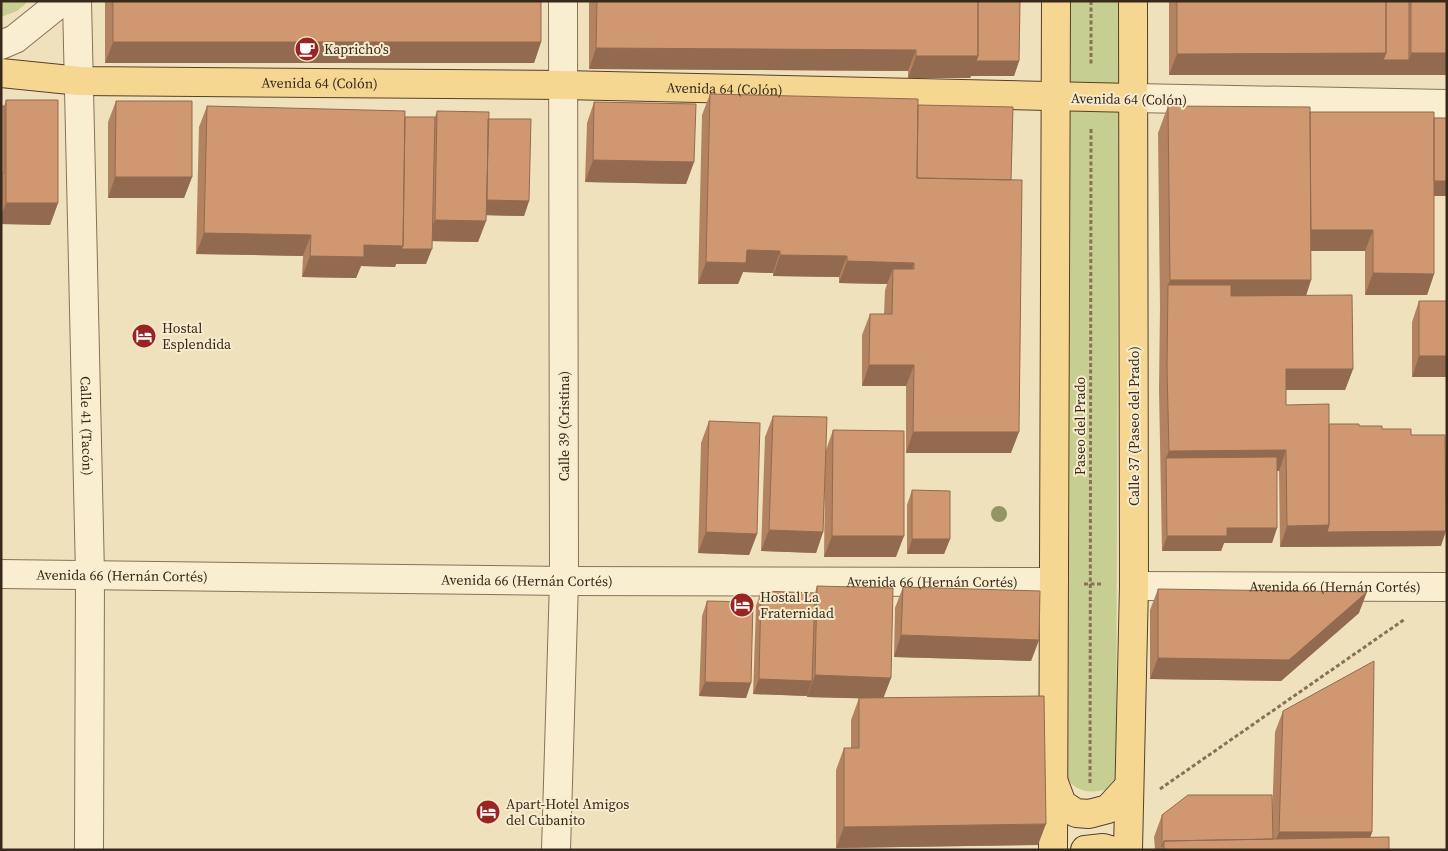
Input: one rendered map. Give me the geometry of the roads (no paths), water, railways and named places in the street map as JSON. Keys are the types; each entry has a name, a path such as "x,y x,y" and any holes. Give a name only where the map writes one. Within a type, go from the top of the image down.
{"main road":[{"path":"1053,850 1056,1"},
{"name":"Calle 37 (Paseo del Prado)","path":"1128,850 1134,586 1133,1"},
{"name":"Avenida 64 (Colón)","path":"1,73 80,81 563,85 1055,98 1134,98"},
{"path":"1053,779 1062,804 1076,813 1090,814 1108,809 1129,798"},
{"path":"1085,850 1103,848 1110,850"}],"street":[{"path":"1,45 16,39 56,6 58,1"},
{"name":"Calle 41 (Tacón)","path":"77,1 90,574 89,850"},
{"name":"Calle 39 (Cristina)","path":"556,850 564,580 563,1"},
{"name":"Avenida 64 (Colón)","path":"1134,98 1447,104"},
{"name":"Avenida 66 (Hernán Cortés)","path":"1,574 564,580 1054,582"},
{"name":"Avenida 66 (Hernán Cortés)","path":"1134,586 1447,587"}],"place":[{"name":"Kapricho's","path":"307,49"},
{"name":"Hostal Esplendida","path":"144,336"},
{"name":"Hostal La Fraternidad","path":"742,605"},
{"name":"Apart-Hotel Amigos del Cubanito","path":"488,812"}]}
